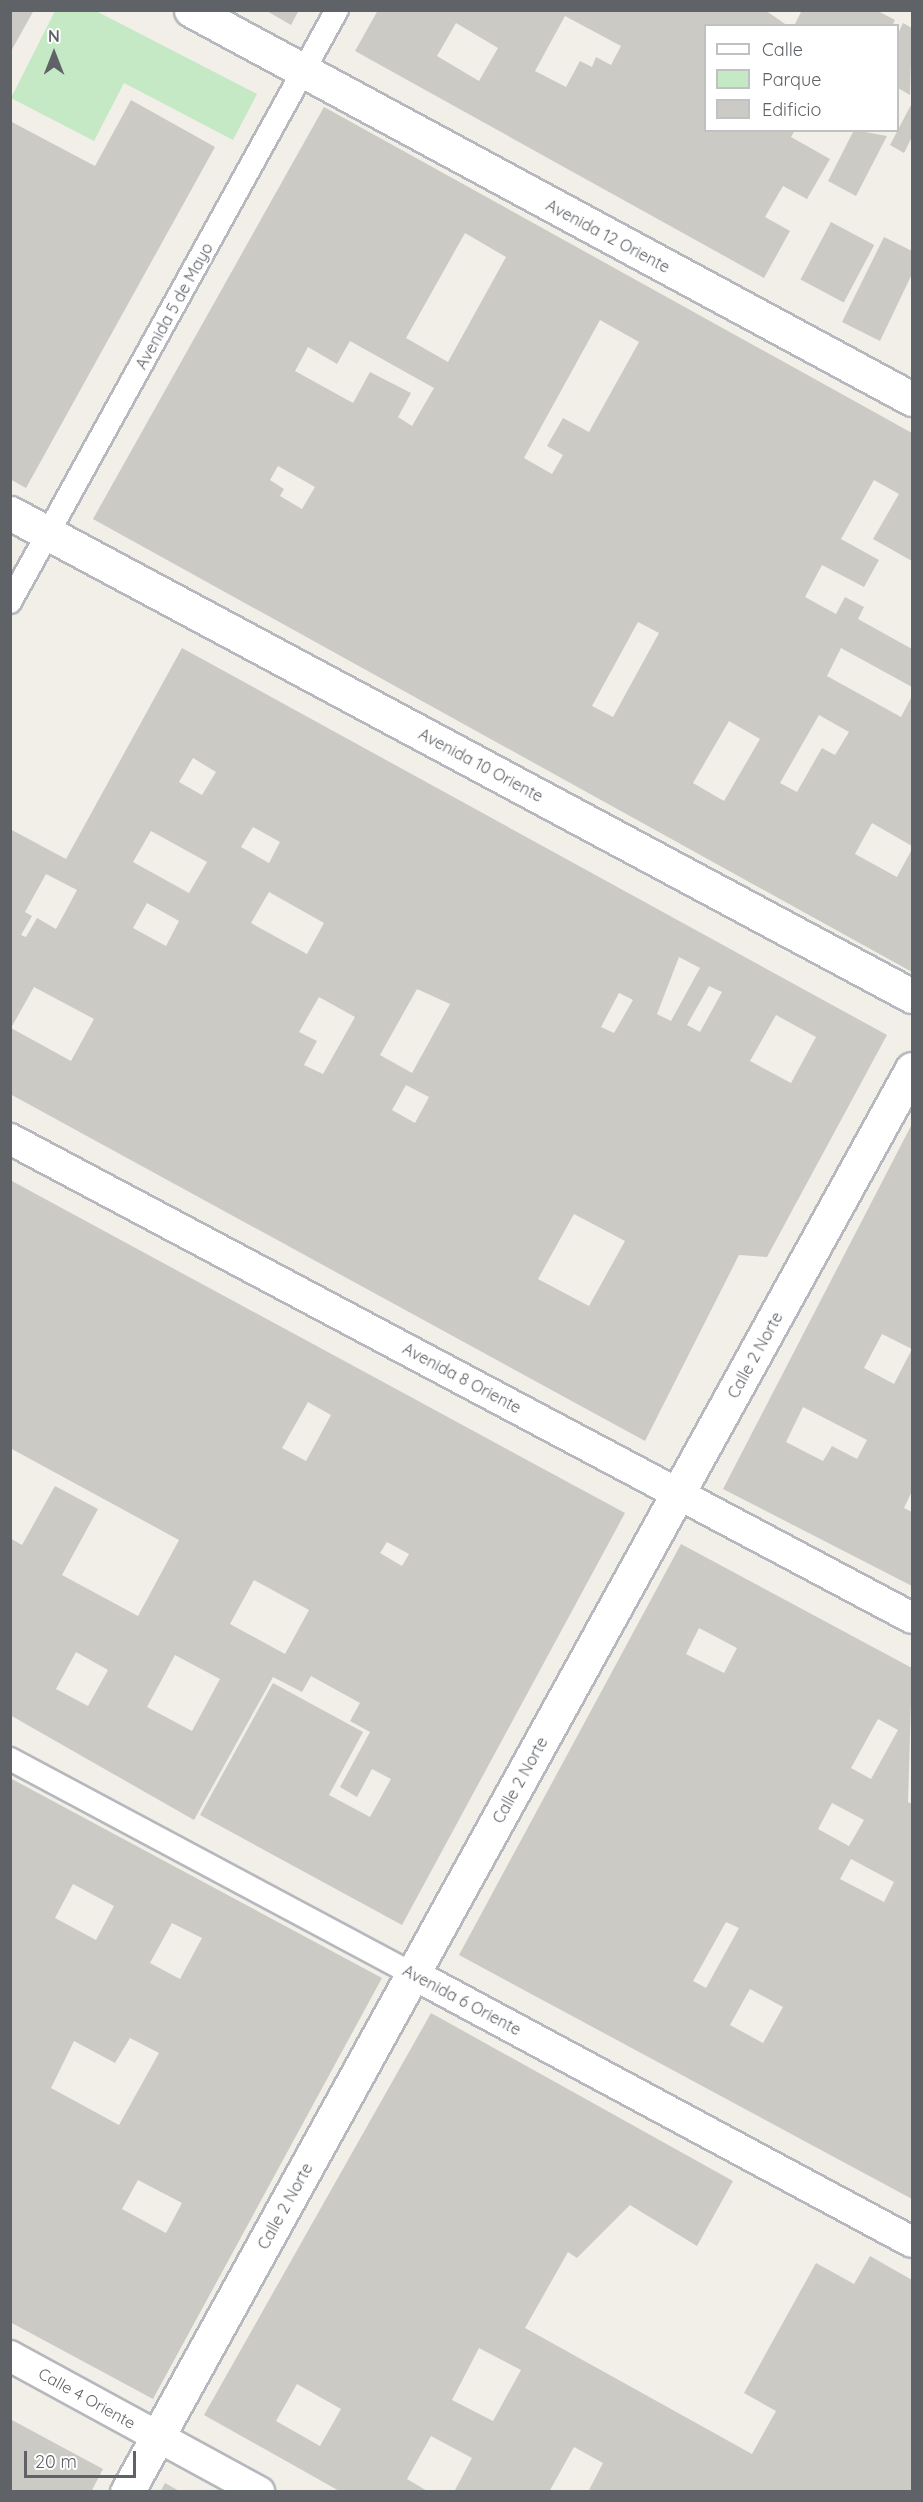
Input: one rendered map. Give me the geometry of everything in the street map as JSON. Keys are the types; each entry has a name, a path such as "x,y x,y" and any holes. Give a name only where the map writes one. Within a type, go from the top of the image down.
{"main road":[{"name":"Avenida 12 Oriente","path":"191,10 912,399"},
{"name":"Avenida 10 Oriente","path":"10,513 912,996"},
{"name":"Calle 2 Norte","path":"127,2492 912,1069"}],"street":[{"name":"Avenida 5 de Mayo","path":"10,602 337,10"},
{"name":"Avenida 8 Oriente","path":"10,1139 912,1618"},
{"name":"Avenida 6 Oriente","path":"10,1759 912,2242"},
{"name":"Calle 4 Oriente","path":"10,2356 259,2492"}],"green space":[{"path":"55,11 96,11 257,94 233,140 124,83 94,141 11,98"}],"building":[{"path":"10,10 34,10 10,53"},
{"path":"265,10 299,10 291,25"},
{"path":"378,10 765,10 785,24 704,24 704,132 794,132 791,137 830,159 807,199 783,186 765,217 790,231 764,278 355,51","holes":["565,16 621,46 611,65 596,57 592,67 580,61 566,87 535,71","456,23 498,48 479,81 437,56"]},
{"path":"802,10 876,10 895,20 893,24 795,24"},
{"path":"903,23 912,28 910,95 899,89 899,32"},
{"path":"131,100 215,147 26,488 10,479 10,121 95,166"},
{"path":"912,103 912,137 904,153 890,145 897,132 899,132"},
{"path":"324,107 912,433 912,561 873,539 899,494 874,480 841,539 879,560 864,587 822,565 805,597 836,614 845,597 864,607 858,619 912,649 912,687 841,648 827,676 901,717 912,696 912,846 872,823 855,854 897,877 912,849 912,972 93,519","holes":["465,233 506,257 448,362 406,338","600,320 639,342 589,432 563,418 547,446 563,455 552,474 524,458","350,341 434,388 412,426 398,417 411,393 370,372 353,403 295,371 308,347 337,364","278,466 315,487 302,509 280,496 284,489 270,480","638,622 659,633 613,717 592,706","819,715 849,732 835,755 822,748 797,792 780,783","729,721 760,739 724,801 693,783"]},
{"path":"853,132 887,136 856,196 828,181"},
{"path":"831,222 874,245 844,302 800,279"},
{"path":"884,237 912,251 912,274 880,341 842,322"},
{"path":"182,648 887,1035 767,1257 739,1255 645,1441 10,1094 10,829 66,859","holes":["193,758 216,772 202,795 179,782","253,827 280,842 269,863 241,847","151,831 207,862 189,893 133,862","46,874 77,890 56,929 37,918 26,937 21,935 32,916 25,912","269,892 324,923 307,954 251,923","147,903 179,921 166,946 133,928","679,957 700,968 671,1021 657,1014","709,986 722,992 700,1032 687,1025","34,987 94,1019 71,1061 11,1028","417,989 450,1004 412,1073 380,1055","619,993 633,1000 614,1033 601,1027","319,997 355,1017 323,1074 304,1065 317,1041 299,1032","776,1015 816,1037 791,1083 750,1061","406,1085 429,1097 415,1123 392,1110","574,1214 625,1241 589,1306 538,1279"]},
{"path":"912,1124 912,1349 912,1491 904,1508 912,1512 912,1586 723,1489","holes":["882,1334 912,1349 894,1384 864,1368","803,1407 867,1440 857,1459 832,1446 823,1461 786,1442"]},
{"path":"10,1180 625,1513 402,1925 200,1815 273,1683 363,1732 329,1795 370,1817 391,1779 372,1769 357,1797 340,1787 370,1732 350,1721 360,1703 311,1676 302,1692 273,1677 194,1820 10,1715 10,1538 22,1545 55,1486 98,1509 62,1575 138,1616 179,1540 10,1448","holes":["308,1402 331,1415 306,1461 282,1448","387,1542 409,1554 402,1566 380,1553","254,1580 309,1610 285,1654 230,1624","76,1652 108,1670 88,1706 56,1689","175,1655 220,1679 192,1731 147,1707"]},
{"path":"681,1544 912,1668 908,1802 912,1804 912,2199 459,1955","holes":["699,1628 737,1648 724,1673 686,1654","878,1719 898,1730 871,1779 851,1768","832,1803 864,1820 849,1846 818,1829","851,1859 894,1882 884,1902 840,1879","726,1922 739,1928 706,1988 693,1981","750,1989 783,2007 763,2043 730,2025"]},
{"path":"10,1778 382,1978 153,2399 10,2322","holes":["73,1884 114,1906 96,1940 55,1918","172,1923 202,1938 180,1979 150,1963","130,2038 159,2053 119,2125 51,2088 74,2041 115,2063","138,2180 182,2203 166,2233 122,2209"]},
{"path":"431,2013 733,2181 697,2246 630,2205 577,2258 568,2252 525,2328 752,2454 776,2411 744,2393 816,2263 854,2284 870,2256 912,2280 912,2492 588,2492 603,2463 574,2447 549,2492 454,2492 472,2458 431,2436 407,2479 429,2492 341,2492 204,2415","holes":["479,2348 521,2370 493,2421 452,2400","297,2384 341,2409 320,2446 276,2421"]},
{"path":"10,2419 103,2469 91,2492 10,2492"},
{"path":"165,2483 181,2492 160,2492"}]}
